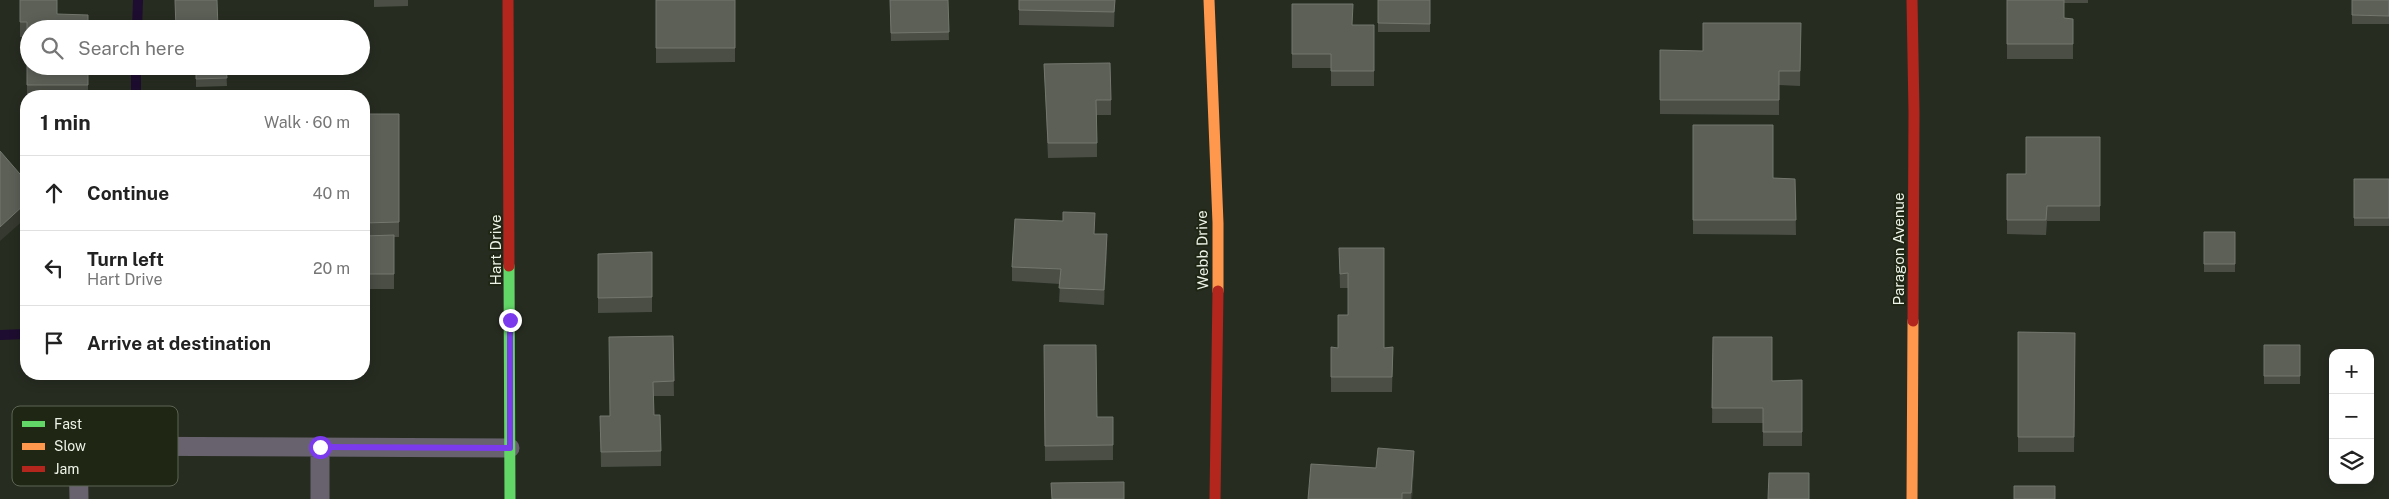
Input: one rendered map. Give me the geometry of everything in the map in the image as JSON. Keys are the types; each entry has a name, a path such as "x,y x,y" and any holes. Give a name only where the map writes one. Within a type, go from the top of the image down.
{"street":[{"name":"Hart Drive","path":"508,0 510,499"},
{"name":"Webb Drive","path":"1210,0 1218,223 1218,387 1215,499"},
{"name":"Paragon Avenue","path":"1912,0 1914,112 1912,499"}],"lane":[{"path":"178,446 510,448"},
{"path":"320,447 320,499"},
{"path":"79,486 79,499"}],"building":[{"path":"20,0 57,0 57,14 88,15 88,20 20,20"},
{"path":"175,0 217,0 218,20 176,20"},
{"path":"656,0 735,0 735,48 656,48"},
{"path":"890,0 948,0 949,32 891,33"},
{"path":"1019,0 1115,0 1114,12 1019,10"},
{"path":"1378,0 1430,0 1430,24 1378,23"},
{"path":"2007,0 2064,0 2064,18 2073,19 2073,44 2007,44"},
{"path":"2352,0 2389,0 2389,16 2352,15"},
{"path":"1292,4 1353,4 1352,25 1374,25 1374,71 1331,71 1331,54 1292,54"},
{"path":"1703,23 1801,23 1800,71 1779,71 1779,100 1660,100 1660,50 1703,51"},
{"path":"1110,63 1111,100 1096,100 1097,143 1048,143 1044,64"},
{"path":"27,75 88,75 88,85 27,85"},
{"path":"196,75 227,75 227,78 196,79"},
{"path":"370,114 399,114 399,222 370,223"},
{"path":"1693,125 1773,125 1773,178 1795,179 1796,220 1693,220"},
{"path":"2026,137 2100,137 2100,206 2047,206 2046,220 2007,220 2007,174 2026,174"},
{"path":"0,151 20,174 20,209 0,227"},
{"path":"2354,179 2389,179 2389,218 2354,218"},
{"path":"1063,212 1095,213 1094,234 1107,234 1104,290 1059,288 1061,269 1012,267 1015,219 1063,221"},
{"path":"2204,232 2235,232 2235,264 2204,264"},
{"path":"394,235 394,274 370,274 370,236"},
{"path":"1339,248 1384,248 1384,348 1393,347 1392,377 1331,377 1331,347 1338,348 1338,315 1348,315 1348,273 1340,274"},
{"path":"652,252 652,297 598,298 598,254"},
{"path":"2018,332 2075,333 2074,437 2018,437"},
{"path":"673,336 674,381 653,382 654,415 660,415 661,451 601,452 600,416 610,416 609,337"},
{"path":"1713,337 1772,337 1772,381 1802,380 1802,432 1763,432 1763,408 1712,408"},
{"path":"1044,345 1096,345 1097,417 1113,417 1113,445 1045,446"},
{"path":"2264,345 2300,345 2300,376 2264,376"},
{"path":"1378,448 1414,451 1411,493 1402,493 1402,499 1308,499 1311,464 1376,468"},
{"path":"1769,473 1809,473 1809,499 1768,499"},
{"path":"1124,482 1124,499 1052,499 1051,483"},
{"path":"2014,486 2055,486 2055,499 2014,499"}],"waterway":[{"path":"137,20 138,0"},
{"path":"136,75 136,90"},
{"path":"0,335 20,334"}],"traffic: fast":[{"path":"509,266 510,499"}],"traffic: slow":[{"path":"1209,0 1218,223 1218,291"},
{"path":"1912,499 1913,321"}],"traffic: jam":[{"path":"508,0 509,266"},
{"path":"1912,0 1914,112 1913,321"},
{"path":"1215,499 1218,291"}],"route":[{"path":"320,447 510,448 510,320"}]}
